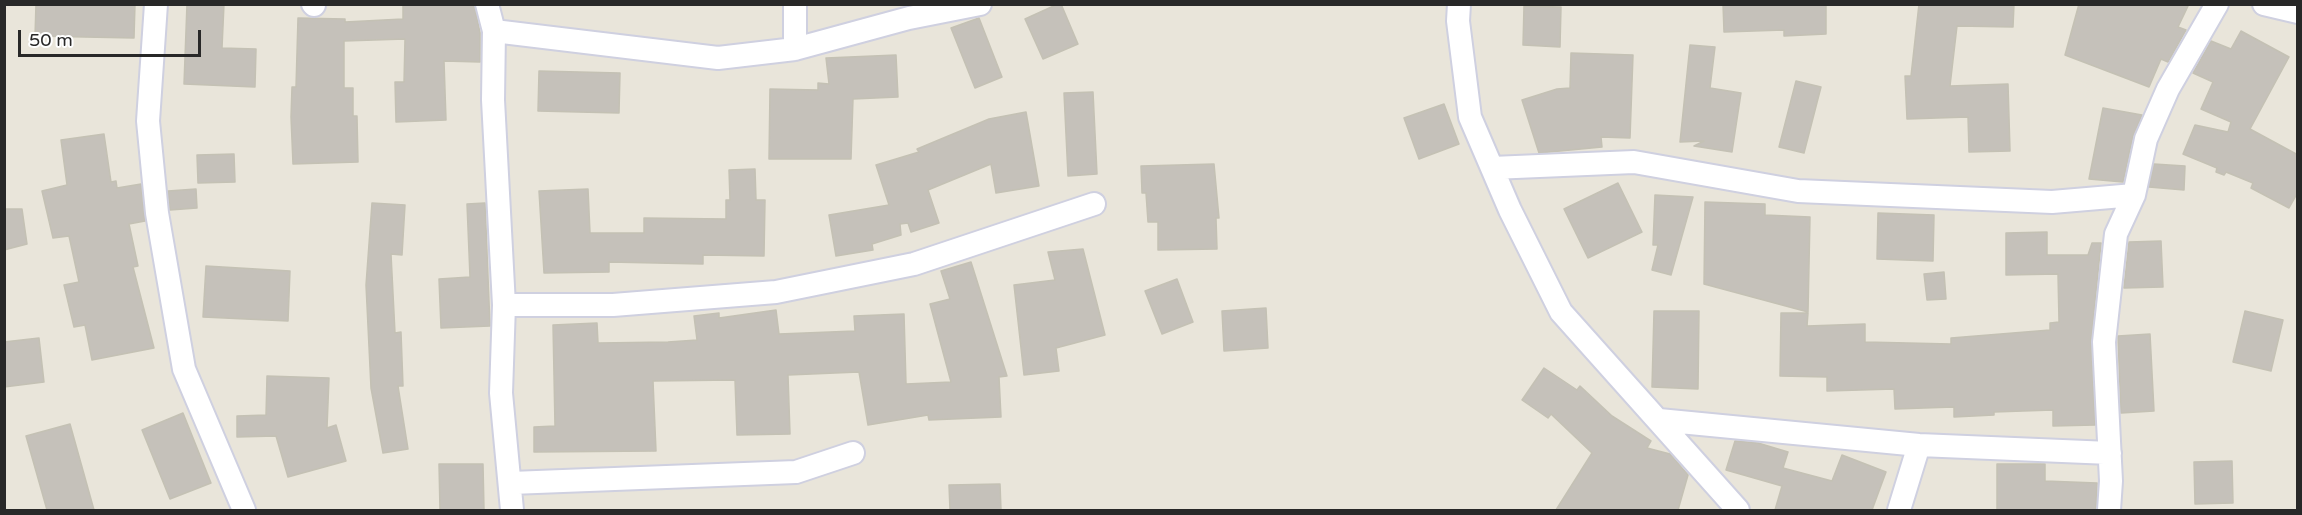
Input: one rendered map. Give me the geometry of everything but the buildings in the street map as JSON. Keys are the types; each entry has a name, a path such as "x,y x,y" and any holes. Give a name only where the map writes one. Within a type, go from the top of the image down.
{"street":[{"path":"156,4 148,121 157,213 184,369 244,510"},
{"path":"487,4 494,31 493,100 504,305 501,393 512,510"},
{"path":"795,4 795,49"},
{"path":"494,31 718,58 795,49 909,18 980,4"},
{"path":"1459,4 1458,21 1470,117 1561,312 1738,510"},
{"path":"2109,510 2110,453 2104,342 2116,234 2134,195 2146,139 2163,99 2217,4"},
{"path":"2264,4 2298,12"},
{"path":"1492,168 1634,162 1798,191 2052,202 2134,195"},
{"path":"504,305 613,305 776,292 914,264 1094,204"},
{"path":"1659,420 1918,445 2110,453"},
{"path":"1899,510 1918,445"},
{"path":"510,483 796,472 853,453"}]}
